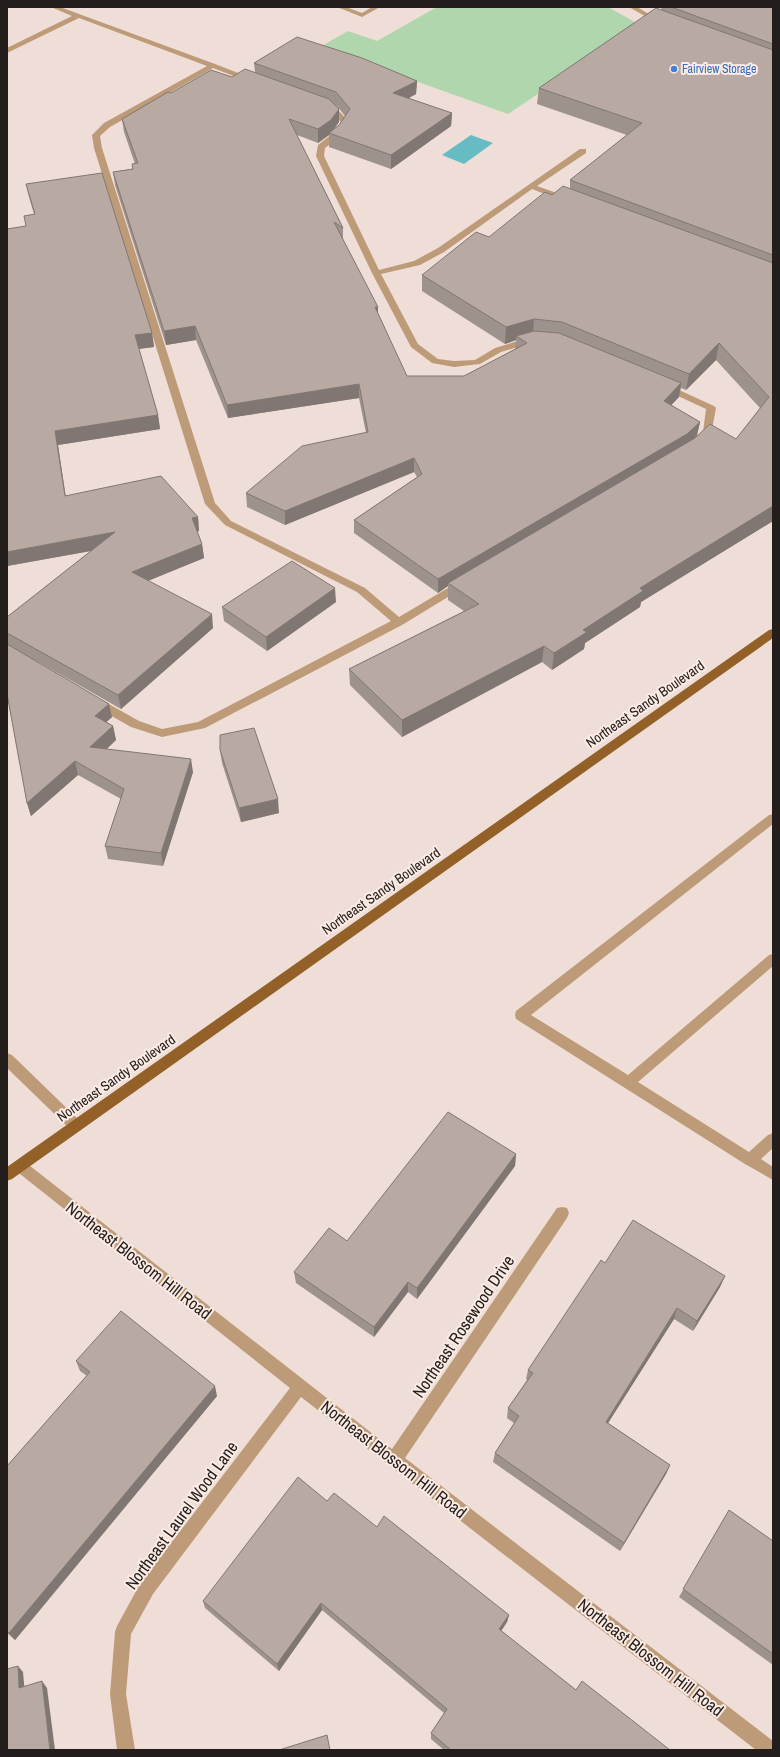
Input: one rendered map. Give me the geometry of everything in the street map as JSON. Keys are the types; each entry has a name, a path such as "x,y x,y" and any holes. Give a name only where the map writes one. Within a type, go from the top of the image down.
{"main road":[{"name":"Northeast Sandy Boulevard","path":"7,1176 773,634"}],"street":[{"path":"54,7 262,83"},
{"path":"340,7 362,15 377,7"},
{"path":"632,7 668,26"},
{"path":"7,51 78,16"},
{"path":"213,66 107,125 96,135 98,148 210,504 228,523 361,590 398,622"},
{"path":"319,104 333,109 345,122 335,136 321,147 320,156 376,273 414,345 435,361 454,364 477,362 498,350 533,340 539,340"},
{"path":"376,273 417,263 441,250 583,150"},
{"path":"531,186 580,204"},
{"path":"654,382 711,408 708,433 698,442"},
{"path":"88,697 135,724 162,733 201,725 398,622 472,578"},
{"path":"773,818 521,1015 628,1084 773,1174"},
{"path":"628,1084 773,959"},
{"path":"7,1059 76,1126"},
{"path":"750,1160 773,1139"},
{"name":"Northeast Blossom Hill Road","path":"20,1166 300,1387 770,1750"},
{"name":"Northeast Rosewood Drive","path":"394,1460 562,1213"},
{"name":"Northeast Laurel Wood Lane","path":"126,1750 118,1694 124,1632 148,1588 300,1387"}],"green space":[{"path":"437,7 608,7 640,25 508,114 320,47 348,31 377,41"}],"water":[{"path":"471,135 493,143 464,164 442,155"}],"building":[{"path":"671,7 773,7 773,44"},
{"name":"Fairview Storage","path":"656,8 773,50 773,255 570,180 642,123 539,88"},
{"path":"297,37 362,58 417,81 393,93 452,113 391,155 329,133 339,125 350,109 336,92 254,63"},
{"path":"245,69 329,99 339,109 331,120 318,129 289,119 343,228 334,222 378,307 375,307 407,376 464,376 527,343 516,336 534,331 559,333 681,383 664,401 700,422 687,434 438,579 354,520 422,474 414,458 285,511 246,493 302,446 368,432 359,384 227,405 195,326 164,331 113,172 133,169 132,164 138,163 122,119 168,92 171,93 211,70 232,77"},
{"path":"102,173 152,333 135,335 158,415 55,431 65,496 161,476 198,517 192,518 202,544 132,572 212,614 118,695 7,633 7,617 115,532 7,552 7,229 26,226 24,216 35,214 26,184"},
{"path":"563,186 773,263 773,506 640,588 643,591 583,630 587,632 554,653 544,646 402,720 349,669 479,604 448,583 695,438 710,424 736,439 769,397 719,343 689,374 562,322 534,319 506,327 422,275 476,232 489,237 545,192 552,195"},
{"path":"292,561 335,588 266,637 222,607"},
{"path":"7,644 109,704 95,716 113,726 90,747 191,759 161,853 105,846 124,789 75,761 27,803 7,694"},
{"path":"254,728 278,799 239,808 220,750 220,735"},
{"path":"448,1112 516,1154 417,1288 408,1282 374,1327 294,1272 329,1228 347,1241"},
{"path":"633,1220 725,1276 697,1321 677,1308 606,1422 670,1465 624,1543 495,1453 519,1416 508,1408 533,1373 528,1370 601,1260 605,1263"},
{"path":"121,1311 215,1386 9,1633 7,1632 7,1466 90,1372 76,1361"},
{"path":"298,1477 327,1501 334,1493 377,1527 384,1516 509,1615 499,1629 576,1690 582,1681 670,1750 451,1750 431,1733 447,1709 321,1603 277,1664 203,1601"},
{"path":"729,1510 773,1541 773,1654 683,1589"},
{"path":"18,1666 19,1688 42,1681 50,1750 7,1750 7,1669"},
{"path":"327,1735 330,1750 279,1750"}],"place":[{"name":"Fairview Storage","path":"674,69"}]}
